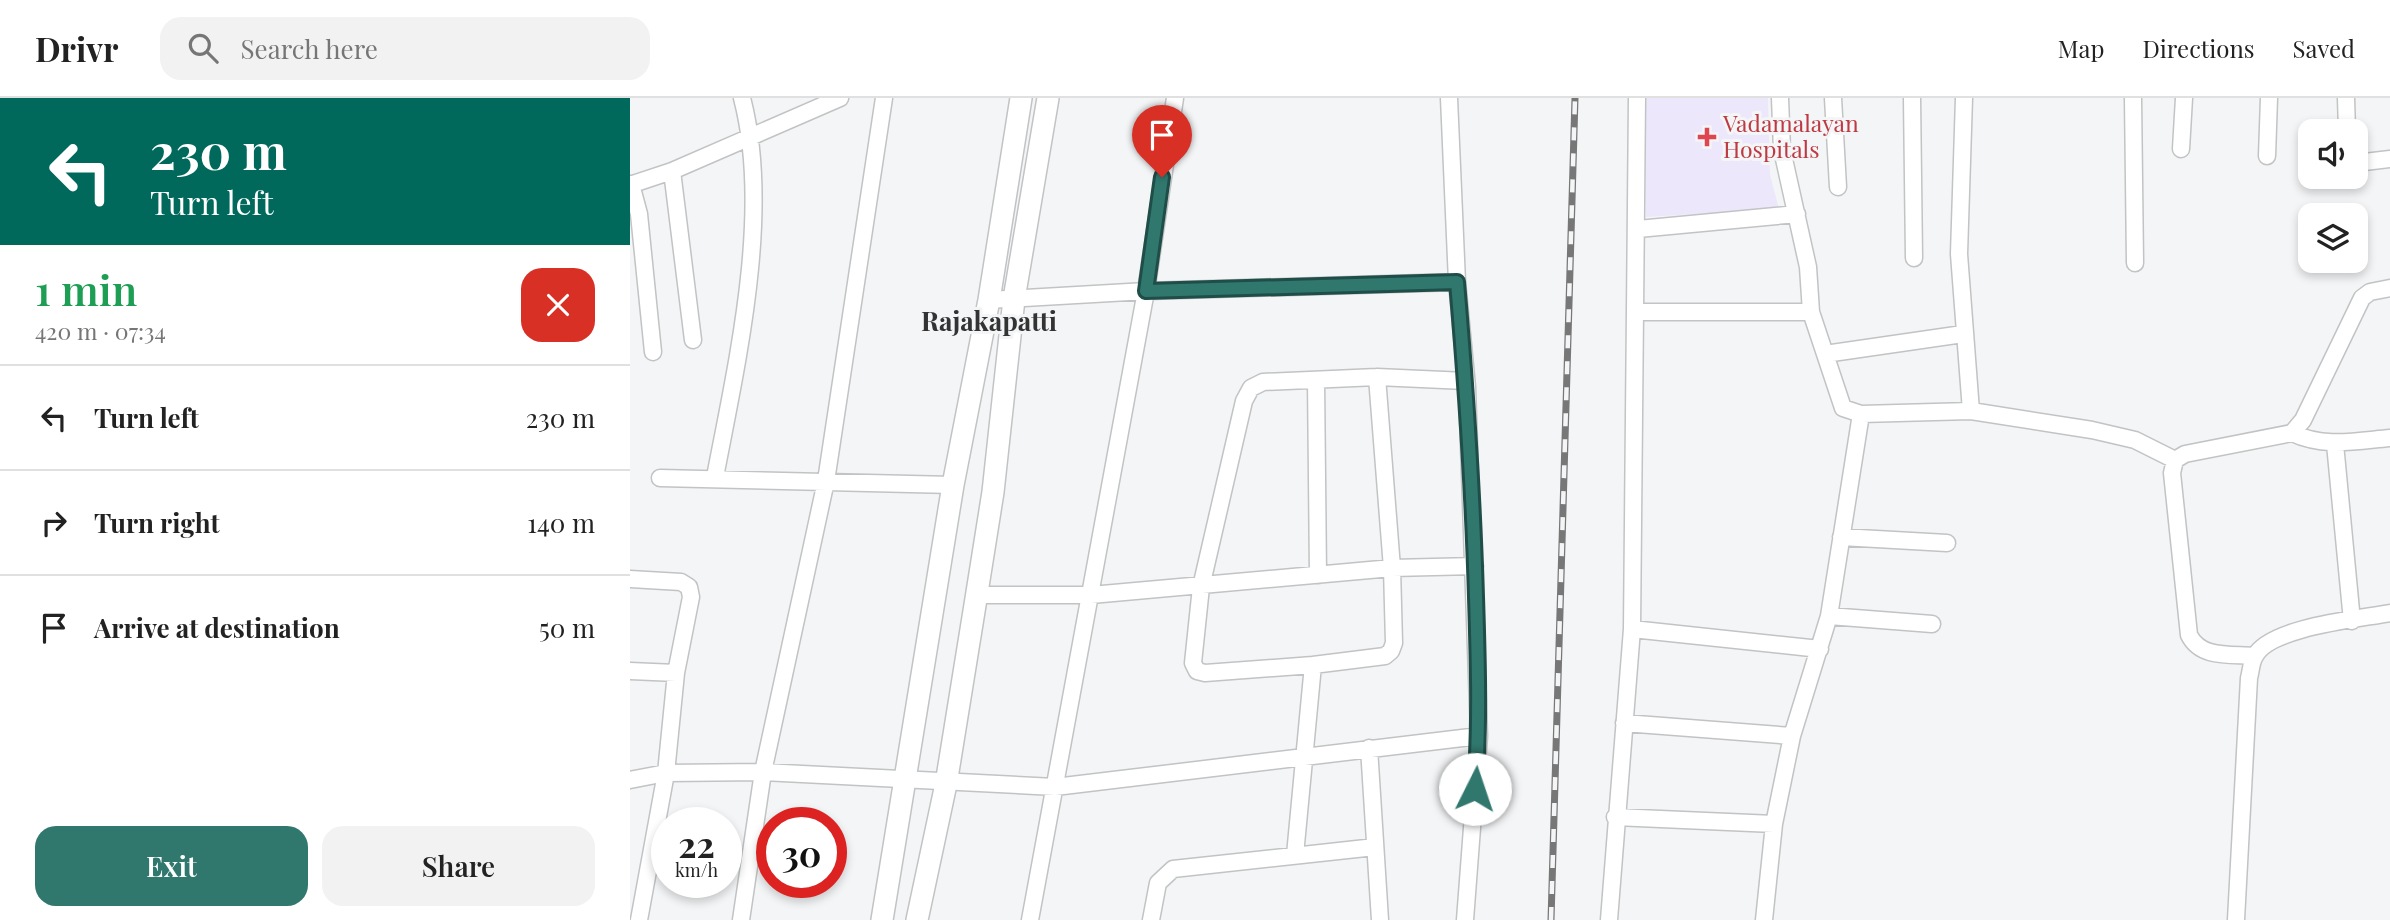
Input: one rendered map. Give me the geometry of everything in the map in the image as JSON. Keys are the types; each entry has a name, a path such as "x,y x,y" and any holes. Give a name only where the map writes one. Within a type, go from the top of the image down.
{"main road":[{"path":"882,920 953,485 989,300 1021,98"},
{"path":"917,920 946,784 993,492 1014,299 1048,98"}],"street":[{"path":"715,477 737,360 753,230 751,134 742,98"},
{"path":"653,352 639,214 631,185 672,171 751,134 840,98"},
{"path":"741,920 763,772 826,481 884,98"},
{"path":"1030,920 1146,291 1175,98"},
{"path":"1449,98 1457,282 1466,381 1475,566 1479,736 1465,920"},
{"path":"1609,920 1615,817 1632,629 1638,229 1637,98"},
{"path":"1780,98 1782,150 1808,267 1811,312 1843,408 1861,414 1971,411 2135,440 2175,460"},
{"path":"1833,98 1838,187"},
{"path":"1912,98 1914,258"},
{"path":"1964,98 1959,254 1963,334 1971,411"},
{"path":"2133,98 2135,263"},
{"path":"2182,149 2184,98"},
{"path":"2267,156 2269,98"},
{"path":"2346,98 2347,119"},
{"path":"2368,162 2390,159"},
{"path":"672,171 693,340"},
{"path":"1638,229 1797,214"},
{"path":"989,300 1146,291 1457,282"},
{"path":"2292,433 2303,421 2362,298 2370,292 2390,288"},
{"path":"1637,312 1811,312"},
{"path":"1825,354 1963,334"},
{"path":"1377,377 1391,568 1391,652 1385,656 1313,665 1205,673 1197,671 1193,663 1201,587 1244,401 1251,388 1263,382 1377,377 1466,381"},
{"path":"1316,380 1318,575"},
{"path":"1765,920 1774,824 1792,736 1829,616 1861,414"},
{"path":"2255,656 2205,653 2195,647 2189,635 2172,473 2175,460 2185,454 2292,433 2306,439 2335,444 2390,438"},
{"path":"2335,444 2352,621"},
{"path":"660,478 715,477 953,485"},
{"path":"1842,537 1947,543"},
{"path":"976,595 1091,595 1391,568 1475,566"},
{"path":"630,579 681,582 689,587 691,597 676,673 667,773 639,920"},
{"path":"2236,920 2249,678 2255,656 2267,643 2287,634 2390,613"},
{"path":"1829,616 1932,624"},
{"path":"1632,629 1820,649"},
{"path":"1295,855 1313,665"},
{"path":"630,671 676,673"},
{"path":"1623,723 1792,736"},
{"path":"630,780 667,773 763,772 946,784 1055,787 1479,736"},
{"path":"1369,748 1380,920"},
{"path":"1615,817 1774,824"},
{"path":"1151,920 1158,883 1163,875 1173,869 1375,847"}],"shaded area":[{"name":"Vadamalayan Hospitals","path":"1645,98 1768,98 1770,175 1779,209 1646,217"}],"railway":[{"path":"1551,920 1575,98"}],"place":[{"name":"Vadamalayan Hospitals","path":"1707,137"}],"district":[{"name":"Rajakapatti","path":"989,322"}],"route":[{"path":"1162,177 1146,291 1457,282 1467,387 1475,566 1479,736 1475,789"}]}
